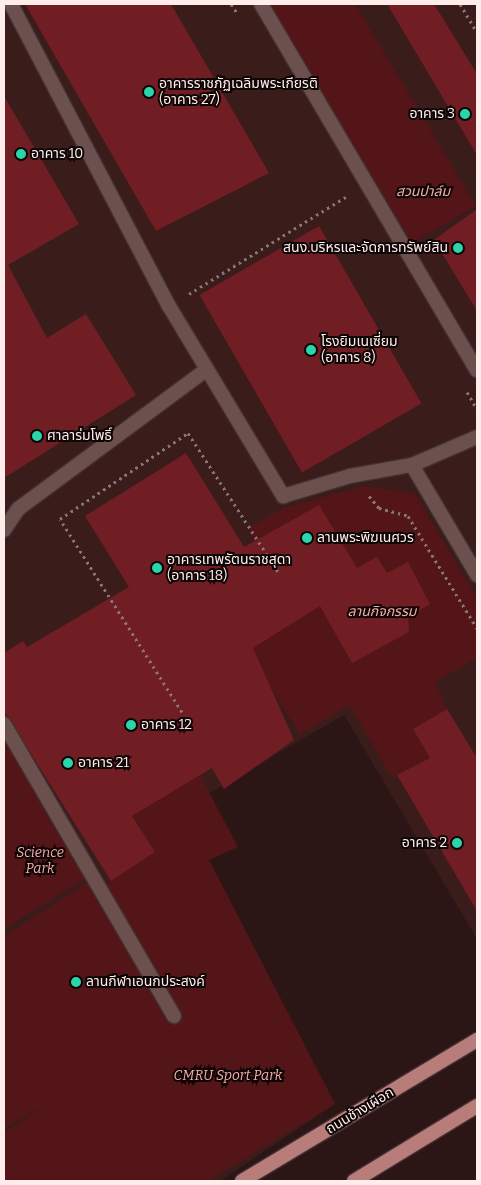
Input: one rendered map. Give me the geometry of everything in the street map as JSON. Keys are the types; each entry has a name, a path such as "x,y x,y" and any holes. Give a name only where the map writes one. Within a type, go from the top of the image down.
{"main road":[{"name":"ถนนช้างเผือก","path":"242,1181 477,1040"},
{"path":"354,1181 477,1106"}],"street":[{"path":"12,4 169,306 283,496 350,476 412,465 477,437"},
{"path":"261,4 477,370"},
{"path":"4,530 18,509 206,370"},
{"path":"412,465 477,575"},
{"path":"4,724 174,1016"}],"path":[{"path":"460,4 477,29"},
{"path":"169,306 352,194"},
{"path":"182,712 60,520 188,433 279,573"},
{"path":"350,476 379,508 408,516 477,628"}],"shaded area":[{"path":"4,4 477,4 477,939 344,715 208,794 209,860 335,1104 220,1181 4,1181"}],"green space":[{"name":"สวนปาล์ม","path":"269,4 355,4 476,206 410,244"},
{"name":"ลานกิจกรรม","path":"364,486 415,494 477,598 477,658 435,682 447,709 413,729 430,758 392,777 349,705 300,734 268,683 181,743 100,604 129,587 191,686 294,619 275,592 249,527 284,508"},
{"name":"Science Park","path":"4,724 91,875 4,929"},
{"name":"CMRU Sport Park","path":"200,775 238,847 209,860 335,1104 208,1181 4,1181 4,1133 49,1102 4,1128 4,936 88,882 170,1019 99,889 155,852 132,815"}],"building":[{"name":"อาคารราชภัฏเฉลิมพระเกียรติ (อาคาร 27)","path":"25,4 171,4 269,173 156,231"},
{"name":"อาคาร 3","path":"387,4 434,4 477,74 477,155"},
{"path":"4,96 79,224 8,265 47,338 86,314 136,395 4,478"},
{"name":"สนง.บริหรและจัดการทรัพย์สิน","path":"477,209 477,311 434,240"},
{"name":"โรงยิมเนเซี่ยม (อาคาร 8)","path":"319,226 422,404 302,473 199,295"},
{"path":"186,453 244,547 319,505 357,568 377,557 387,573 408,562 430,604 408,617 409,632 352,663 320,606 253,648 294,740 224,789 212,768 132,816 155,852 111,881 4,711 4,653 23,641 27,647 129,587 85,516"},
{"name":"อาคาร 2","path":"447,709 477,758 477,911 397,775 430,758 413,729"}],"place":[{"name":"อาคารราชภัฏเฉลิมพระเกียรติ (อาคาร 27)","path":"149,92"},
{"name":"อาคาร 3","path":"465,114"},
{"name":"อาคาร 10","path":"21,154"},
{"name":"สนง.บริหรและจัดการทรัพย์สิน","path":"458,248"},
{"name":"โรงยิมเนเซี่ยม (อาคาร 8)","path":"311,350"},
{"name":"ศาลาร่มโพธิ์","path":"37,436"},
{"name":"ลานพระพิฆเนศวร","path":"307,538"},
{"name":"อาคารเทพรัตนราชสุดา (อาคาร 18)","path":"157,568"},
{"name":"อาคาร 12","path":"131,725"},
{"name":"อาคาร 21","path":"68,763"},
{"name":"อาคาร 2","path":"457,843"},
{"name":"ลานกีฬาเอนกประสงค์","path":"76,982"}]}
